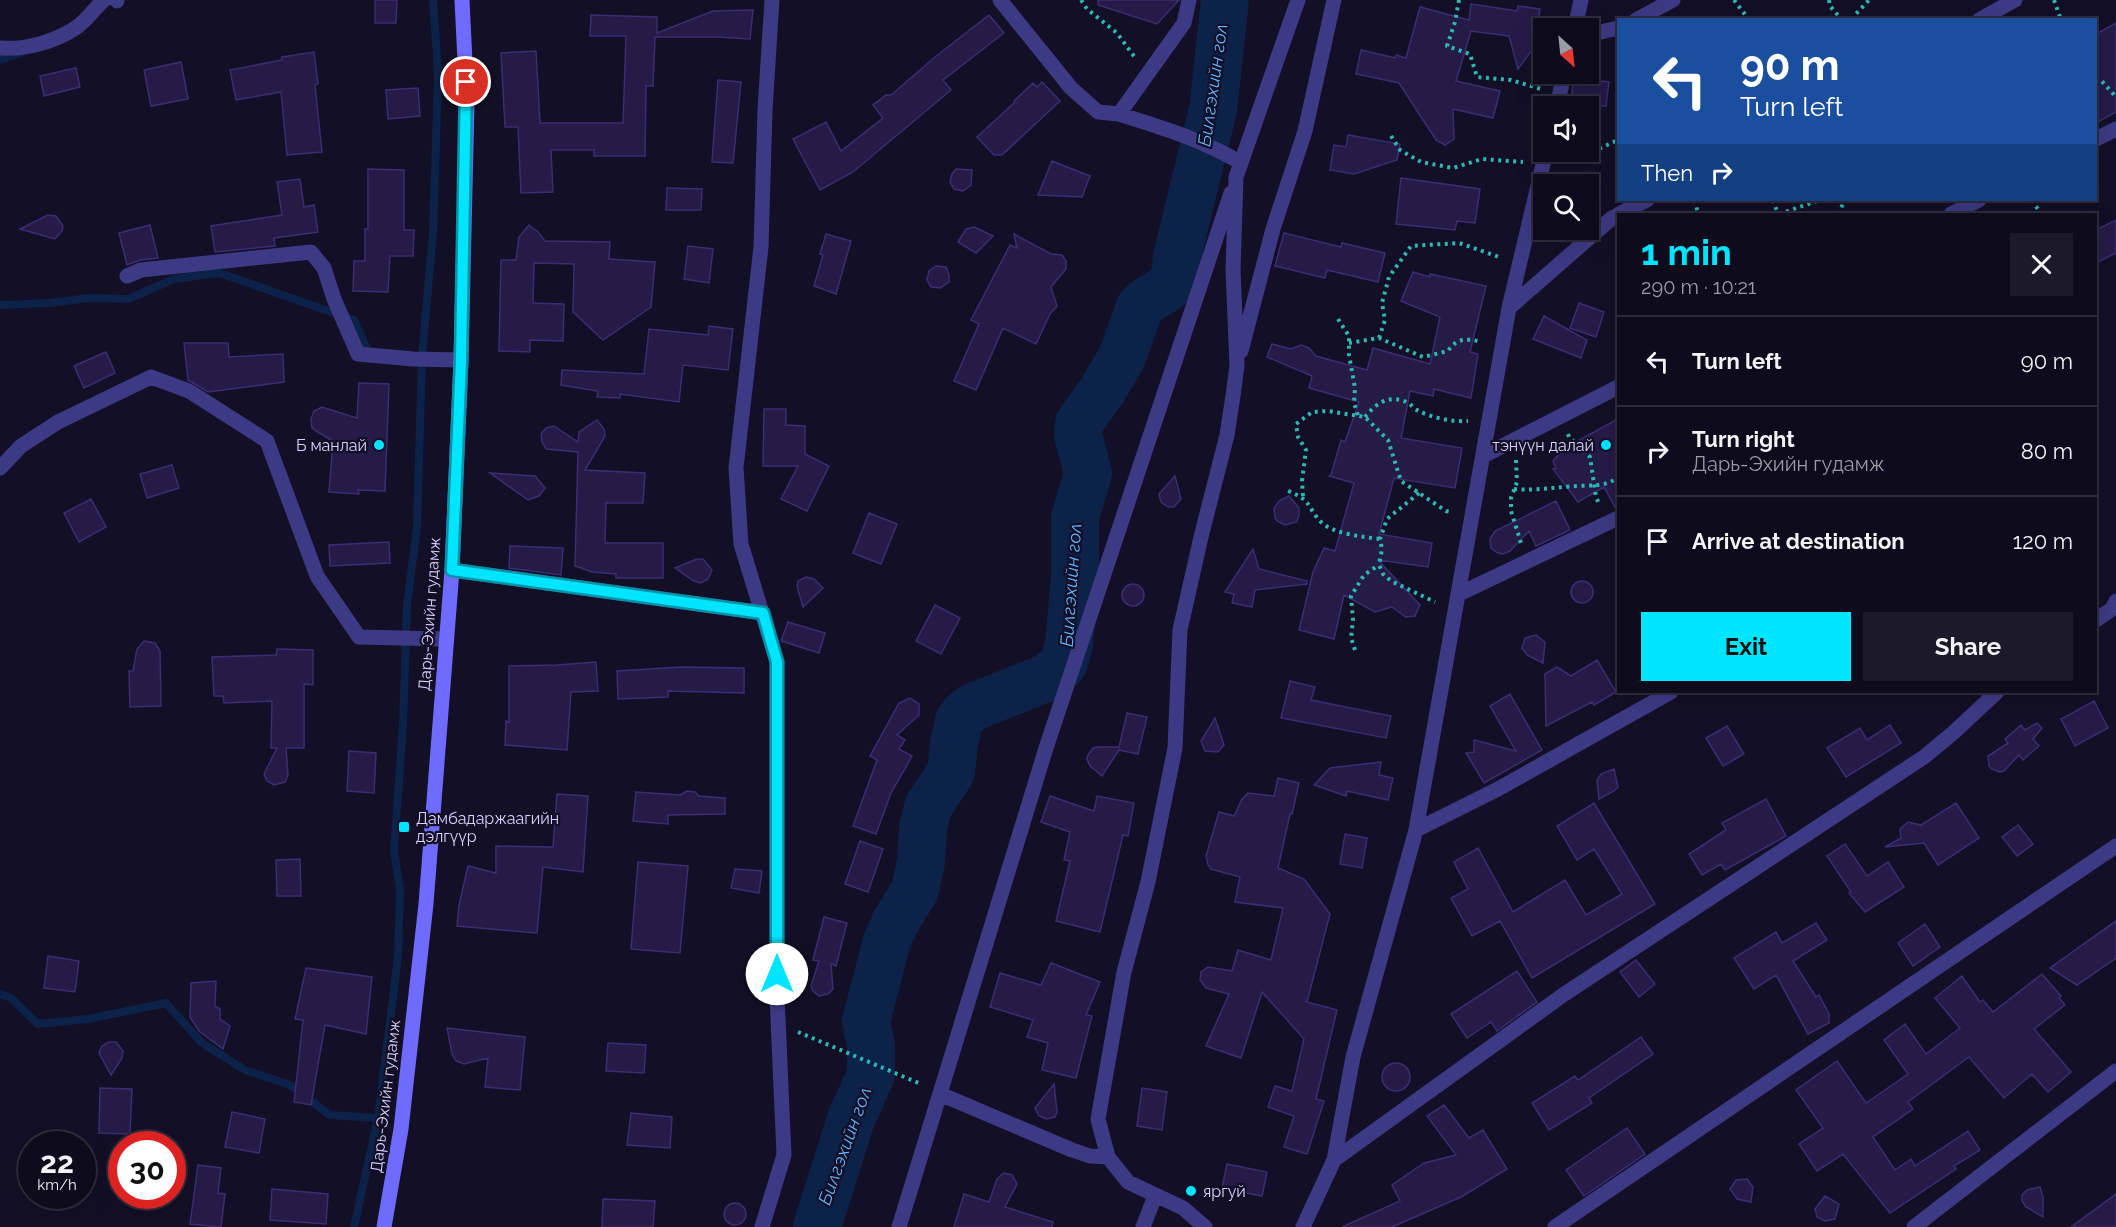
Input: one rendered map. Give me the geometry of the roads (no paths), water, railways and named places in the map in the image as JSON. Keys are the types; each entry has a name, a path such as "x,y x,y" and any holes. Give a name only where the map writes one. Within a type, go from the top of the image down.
{"main road":[{"name":"Дарь-Эхийн гудамж","path":"384,1227 401,1129 425,916 452,570 461,360 467,103 462,0"}],"street":[{"path":"0,48 18,49 47,41 76,27 113,0"},
{"path":"762,1227 784,1155 777,996 777,662 741,544 736,468 761,247 765,110 772,0"},
{"path":"1000,0 1071,88 1098,112 1119,114 1227,154 1238,170 1233,270 1237,365"},
{"path":"1119,114 1184,23 1189,0"},
{"path":"899,1227 936,1091 1050,737 1238,170 1298,0"},
{"path":"1205,1227 1183,1208 1155,1197 1128,1182 1107,1157 1098,1119 1124,972 1148,882 1175,748 1180,630 1227,435 1237,365 1273,229 1305,131 1334,0"},
{"path":"1577,18 1581,0"},
{"path":"1640,18 1673,0"},
{"path":"1983,18 2015,0"},
{"path":"1599,32 1617,28"},
{"path":"2097,138 2116,129"},
{"path":"1303,1227 1334,1160 1353,1057 1416,830 1509,308 1544,162"},
{"path":"1623,213 1645,201"},
{"path":"1953,213 1977,201"},
{"path":"1509,308 1617,216"},
{"path":"127,276 141,270 311,252 324,268 334,299 358,354 461,360"},
{"path":"0,468 21,446 57,422 151,377 189,391 267,441 317,576 359,637 445,639"},
{"path":"1483,456 1617,388"},
{"path":"1458,600 1613,520"},
{"path":"452,570 763,613"},
{"path":"2097,619 2112,609 2116,601"},
{"path":"1416,830 1498,789 1669,693"},
{"path":"1334,1160 1563,995 1924,757 1953,734 1996,693"},
{"path":"1555,1227 2116,846"},
{"path":"1914,1227 2116,1071"},
{"path":"936,1091 1072,1150 1090,1156 1107,1157"},
{"path":"1143,1227 1155,1197"}],"waterway":[{"path":"354,1227 378,1118 398,957 400,890 394,850 403,724 407,605 417,527 422,356 433,233 438,72 433,0"},
{"name":"Билгэхийн гол","path":"817,1227 851,1119 871,1075 871,1046 866,1021 887,941 915,890 921,862 923,827 928,807 951,772 959,721 973,707 1046,678 1064,662 1069,644 1075,577 1075,518 1088,473 1078,435 1079,423 1102,391 1122,357 1140,307 1167,288 1174,277 1177,256 1213,110 1225,0"},
{"path":"0,60 22,52"},
{"path":"0,305 50,303 89,298 128,299 174,279 220,273 354,320 368,351 374,353"},
{"path":"0,994 11,998 38,1024 88,1019 166,1003 202,1043 245,1070 290,1085 330,1115 378,1118"}],"place":[{"name":"Б манлай","path":"379,445"},
{"name":"тэнүүн далай","path":"1606,445"},
{"name":"Дамбадаржаагийн дэлгүүр","path":"404,827"},
{"name":"яргуй","path":"1191,1191"}]}
